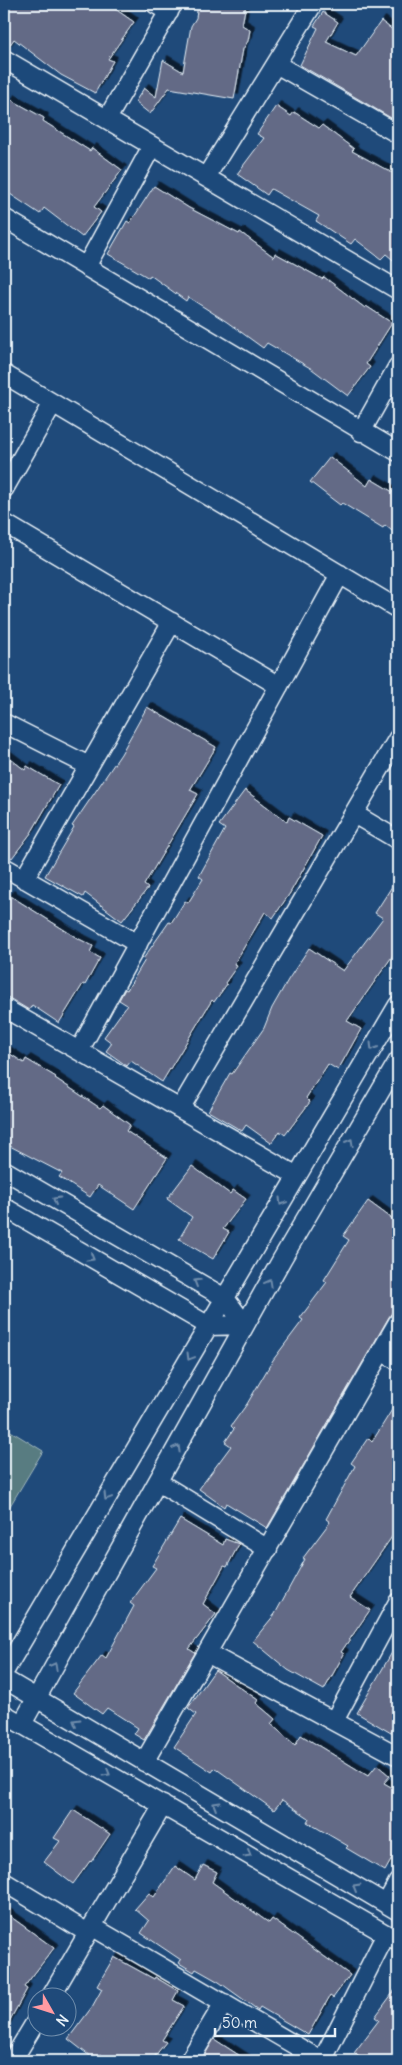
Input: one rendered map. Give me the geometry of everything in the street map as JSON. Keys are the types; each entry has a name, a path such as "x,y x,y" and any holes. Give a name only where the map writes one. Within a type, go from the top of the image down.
{"street":[{"path":"206,177 313,4"},
{"path":"107,119 166,6"},
{"path":"4,59 398,290"},
{"path":"276,64 398,134"},
{"path":"86,267 152,146"},
{"path":"4,218 361,432 398,452"},
{"path":"361,432 398,366"},
{"path":"4,374 398,609"},
{"path":"4,489 53,403"},
{"path":"4,523 279,686"},
{"path":"79,1052 340,574"},
{"path":"24,879 172,622"},
{"path":"4,723 89,766"},
{"path":"180,1109 398,738"},
{"path":"354,814 398,840"},
{"path":"4,867 138,944"},
{"path":"4,1672 398,1005"},
{"path":"4,1008 297,1176"},
{"path":"22,1724 245,1325 397,1066"},
{"path":"4,1170 225,1298 245,1325"},
{"path":"4,1207 208,1326 245,1325"},
{"path":"144,1762 398,1322"},
{"path":"382,1351 398,1361"},
{"path":"158,1482 268,1549"},
{"path":"334,1721 398,1602"},
{"path":"207,1653 398,1756"},
{"path":"4,1679 392,1908 398,1882"},
{"path":"4,1714 392,1938 322,2061 224,2004 4,1882"},
{"path":"56,1988 163,1805"},
{"path":"189,2061 224,2004"},
{"path":"12,2061 28,2035"}],"green space":[{"path":"4,1427 43,1451 4,1516"}],"building":[{"path":"4,4 108,4 134,22 108,59 113,61 95,93 61,75 14,39 7,49 4,48"},
{"path":"198,4 246,4 242,25 250,30 248,41 243,49 234,99 169,88 150,114 135,102 144,88 156,97 163,60 183,72 191,26 196,18"},
{"path":"323,12 338,22 326,42 356,56 381,21 398,34 398,122 300,65 318,28 314,26"},
{"path":"10,99 44,118 43,121 90,151 92,148 122,170 94,207 101,212 82,237 44,208 40,214 4,190 4,110"},
{"path":"276,106 291,116 294,112 319,128 322,125 354,149 352,151 398,176 398,264 386,254 381,259 355,239 351,244 316,221 319,216 271,189 267,195 237,174 264,138 257,134"},
{"path":"154,186 189,208 239,234 240,232 274,257 275,253 322,279 324,277 365,308 366,306 392,323 366,364 370,367 348,396 312,369 267,343 263,348 188,297 186,301 150,275 149,278 108,254 127,221 130,223"},
{"path":"330,457 367,486 371,479 398,495 398,536 385,525 383,528 342,503 340,505 310,482"},
{"path":"147,707 216,747 190,790 198,794 144,885 148,888 122,921 85,893 83,897 45,876 74,827 72,826 121,754"},
{"path":"4,754 25,770 27,766 59,785 31,833 12,858 4,852"},
{"path":"245,790 287,822 289,817 322,836 290,893 273,918 265,912 234,964 237,966 225,983 227,984 214,1002 212,1000 162,1082 131,1061 127,1066 106,1051 112,1043 104,1037 127,1005 119,1000 145,960 143,959 169,922 171,923 185,901 188,903 203,879 199,876 225,829 219,825"},
{"path":"398,877 398,948 347,1021 361,1029 338,1070 328,1064 306,1098 310,1102 285,1135 280,1131 271,1143 246,1125 242,1131 208,1111 230,1073 232,1074 264,1028 272,1008 309,948 343,971 383,918 375,913"},
{"path":"9,895 93,946 90,952 100,958 85,985 83,984 59,1023 32,1005 29,1010 4,995 4,905"},
{"path":"4,1050 24,1063 26,1059 56,1077 100,1108 103,1105 130,1125 126,1131 167,1158 134,1209 98,1185 90,1197 59,1177 62,1173 4,1143"},
{"path":"192,1166 230,1194 233,1190 246,1199 223,1229 229,1232 213,1259 179,1239 192,1217 167,1199"},
{"path":"368,1201 398,1223 398,1304 267,1528 226,1503 224,1507 199,1489 231,1446 225,1442 234,1429 231,1426 247,1404 273,1360 303,1320 300,1318 327,1282 324,1280 349,1240 343,1236"},
{"path":"398,1400 398,1528 350,1597 370,1610 341,1652 344,1654 324,1690 288,1670 253,1641 275,1614 305,1559 303,1558 330,1522 326,1519 355,1466 351,1463 368,1438 372,1442"},
{"path":"180,1519 223,1545 225,1539 239,1544 227,1567 224,1566 203,1604 216,1614 189,1649 195,1653 144,1740 134,1734 138,1728 107,1708 102,1714 73,1693 102,1655 106,1658 134,1606 130,1603 156,1568 152,1566"},
{"path":"398,1642 398,1721 391,1733 357,1713"},
{"path":"215,1670 258,1700 256,1703 275,1719 271,1724 295,1745 301,1735 368,1776 377,1765 390,1776 384,1783 398,1791 398,1848 385,1871 307,1822 309,1818 282,1800 274,1810 215,1768 212,1772 174,1747 196,1714 188,1708"},
{"path":"73,1810 110,1834 73,1884 44,1862 60,1841 54,1838"},
{"path":"203,1865 217,1872 212,1882 269,1923 272,1919 350,1975 333,1998 330,1996 308,2035 260,2007 258,2010 219,1982 196,1969 194,1972 179,1963 181,1960 141,1933 149,1921 135,1909 149,1893 154,1897 175,1866 195,1880"},
{"path":"4,1912 54,1948 24,1987 27,1989 4,2031"},
{"path":"114,1957 154,1979 155,1977 178,1991 173,2000 184,2006 162,2040 166,2042 151,2061 110,2061 100,2054 95,2060 68,2039 78,2038 78,2026 102,1989 97,1986"},
{"path":"398,1986 398,2061 365,2061 354,2053 379,2020 375,2017"},
{"path":"214,2039 248,2061 201,2061"}]}
